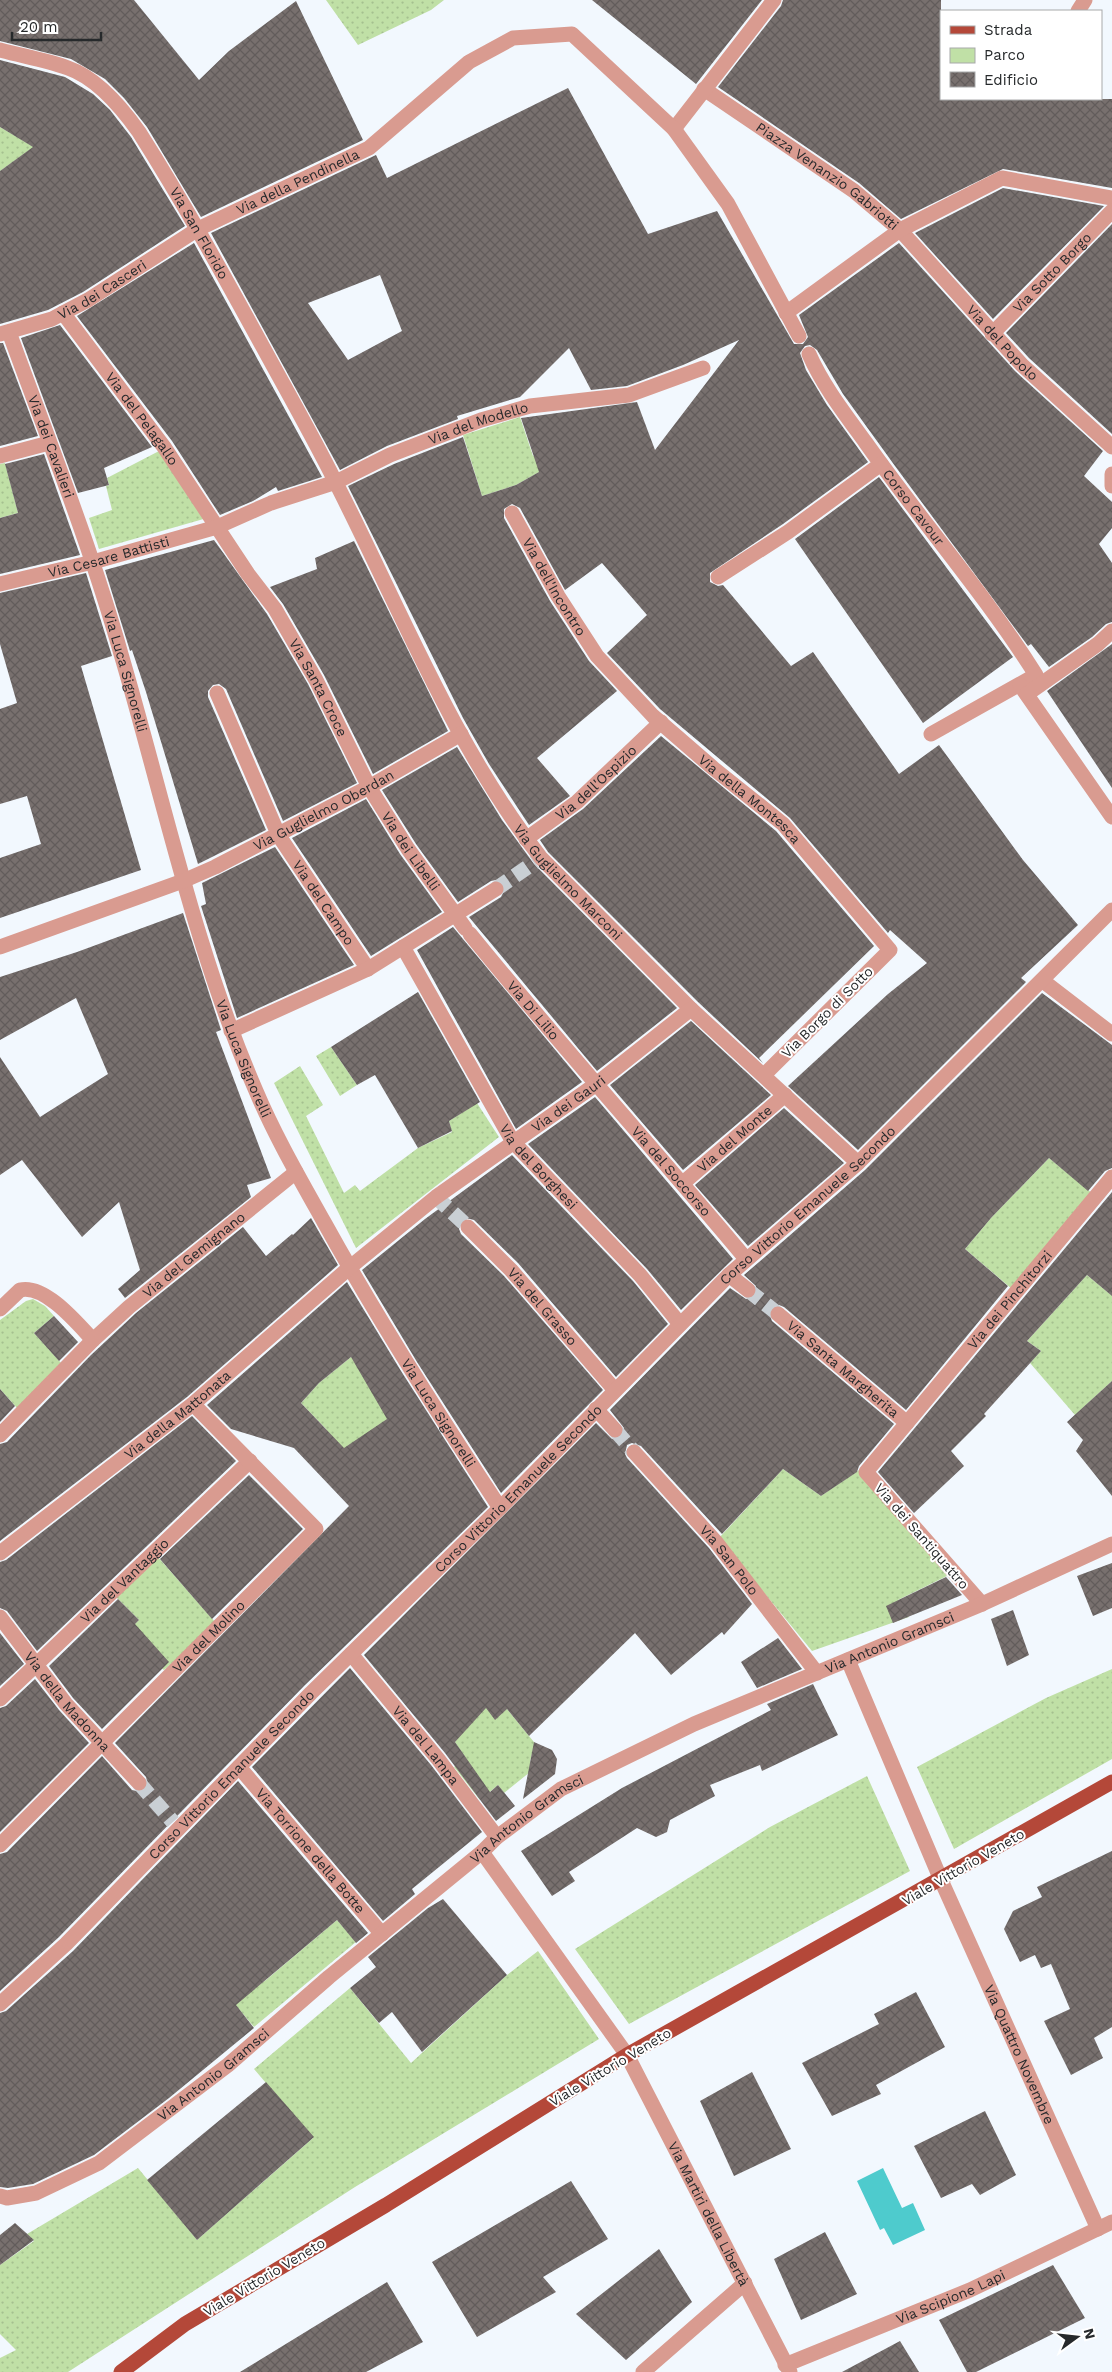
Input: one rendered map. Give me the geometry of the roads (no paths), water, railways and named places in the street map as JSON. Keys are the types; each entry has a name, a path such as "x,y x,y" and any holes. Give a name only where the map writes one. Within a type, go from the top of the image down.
{"main road":[{"name":"Viale Vittorio Veneto","path":"121,2372 185,2324 386,2205 627,2055 941,1880 1112,1782"}],"street":[{"path":"774,0 674,129 728,204 799,336"},
{"name":"Via della Pendinella","path":"198,229 369,148 469,62 513,38 572,34 674,129"},
{"name":"Via San Florido","path":"0,50 70,68 98,86 130,119 198,229 336,482 362,538"},
{"name":"Piazza Venanzio Gabriotti","path":"704,89 854,191 900,230 784,310"},
{"path":"900,230 1002,178 1112,198"},
{"name":"Via Sotto Borgo","path":"992,334 1112,211"},
{"name":"Via dei Casceri","path":"4,333 63,313 88,300 198,229"},
{"name":"Via del Popolo","path":"900,230 992,334 1052,394 1112,446"},
{"name":"Via del Pelagallo","path":"63,313 164,447 262,591"},
{"name":"Via dei Cavalieri","path":"4,333 49,443 93,562"},
{"name":"Corso Cavour","path":"809,354 819,377 1036,675 1023,690"},
{"name":"Via del Modello","path":"217,527 271,503 336,482 390,455 481,420 530,406 630,395 703,368"},
{"path":"0,456 49,443"},
{"path":"718,577 788,532 881,464"},
{"path":"1112,474 1112,486"},
{"name":"Via dell'Incontro","path":"512,513 558,596 600,659"},
{"name":"Via Cesare Battisti","path":"0,584 93,562 217,527"},
{"name":"Via Guglielmo Marconi","path":"362,538 461,734 538,860 690,1009 858,1163"},
{"name":"Via Luca Signorelli","path":"93,562 122,654 183,881 231,1031 257,1094 296,1172 349,1268 429,1401 500,1508"},
{"name":"Via Santa Croce","path":"262,591 304,659 369,787"},
{"path":"931,734 1023,690 1098,644 1112,631"},
{"name":"Via della Montesca","path":"600,659 661,722 783,824 890,950"},
{"path":"1023,690 1112,817"},
{"name":"Via del Campo","path":"216,693 279,836 368,969"},
{"name":"Via dell'Ospizio","path":"526,839 577,802 661,722"},
{"name":"Via Guglielmo Oberdan","path":"0,947 183,881 279,836 461,734"},
{"name":"Via dei Libelli","path":"369,787 408,849 453,914"},
{"path":"231,1031 368,969 496,888"},
{"name":"Corso Vittorio Emanuele Secondo","path":"0,2004 66,1944 175,1825 239,1767 500,1508 614,1389 729,1275 858,1163 1043,981 1112,910"},
{"name":"Via Di Lilio","path":"453,914 595,1085"},
{"name":"Via del Borghesi","path":"403,947 513,1142 640,1275 680,1324"},
{"name":"Via Borgo di Sotto","path":"764,1075 890,950"},
{"path":"1043,981 1112,1034"},
{"name":"Via dei Gauri","path":"349,1268 436,1197 595,1085 690,1009"},
{"name":"Via del Soccorso","path":"595,1085 683,1184 746,1259"},
{"name":"Via del Monte","path":"683,1184 785,1095"},
{"name":"Via del Gemignano","path":"0,1435 93,1340 129,1307 296,1172"},
{"name":"Via dei Pinchitorzi","path":"907,1422 1112,1177"},
{"name":"Via del Grasso","path":"468,1227 511,1270 614,1389"},
{"name":"Via della Mattonata","path":"0,1553 193,1404 349,1268"},
{"path":"729,1275 748,1290"},
{"path":"0,1309 20,1290 36,1290 50,1300 93,1340"},
{"name":"Via Santa Margherita","path":"778,1314 907,1422"},
{"path":"193,1404 250,1461"},
{"path":"596,1409 615,1430"},
{"name":"Via dei Santiquattro","path":"907,1422 866,1472 982,1604"},
{"name":"Via San Polo","path":"634,1452 716,1542 816,1673"},
{"name":"Via del Molino","path":"0,1845 316,1529 250,1461"},
{"name":"Via del Vantaggio","path":"0,1699 250,1461"},
{"name":"Via Antonio Gramsci","path":"4,2197 36,2192 99,2163 228,2065 482,1852 497,1837 561,1789 694,1724 982,1604 1112,1544"},
{"name":"Via della Madonna","path":"0,1616 36,1666 101,1744 139,1783"},
{"name":"Via del Lampa","path":"351,1654 438,1759 497,1837"},
{"name":"Via Quattro Novembre","path":"848,1660 941,1880 1105,2225"},
{"name":"Via Torrione della Botte","path":"239,1767 382,1934"},
{"name":"Via Martiri della Libertà","path":"482,1852 627,2055 746,2283 787,2368"},
{"name":"Via Scipione Lapi","path":"787,2368 970,2290 1105,2225"},
{"path":"643,2372 746,2283"}],"water":[{"path":"883,2168 902,2208 913,2203 925,2230 893,2245 884,2228 880,2230 857,2181"}],"tunnel":[{"path":"496,889 535,862"},
{"path":"436,1197 468,1227"},
{"path":"748,1290 778,1314"},
{"path":"615,1430 634,1452"},
{"path":"139,1783 173,1822"}]}
